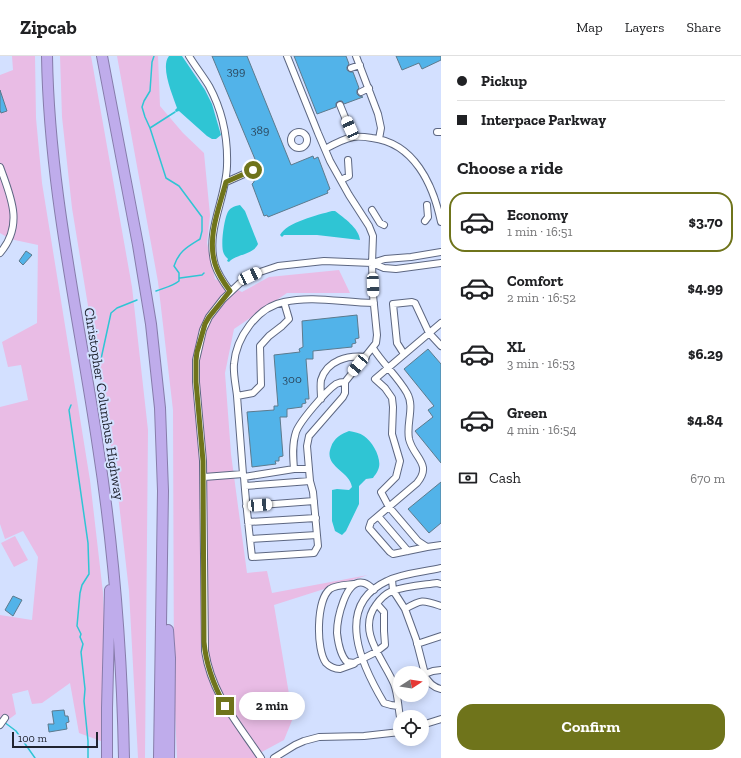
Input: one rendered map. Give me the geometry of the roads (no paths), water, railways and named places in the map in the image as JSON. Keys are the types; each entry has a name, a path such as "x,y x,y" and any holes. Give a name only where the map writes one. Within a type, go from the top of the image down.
{"highway":[{"name":"Christopher Columbus Highway","path":"47,56 49,123 59,212 98,445 111,546 120,644 124,758"},
{"path":"102,56 134,223 151,324 160,408 163,491 160,758"},
{"path":"163,535 170,658 169,758"},
{"path":"107,758 108,633 111,546"}],"street":[{"path":"189,56 209,86 226,136 226,182 216,215 212,241 215,265 230,291"},
{"path":"287,56 325,148 341,180 371,231 374,243 372,263 377,336 376,343 366,357 344,382 337,383 321,399 306,415 296,431 293,445 294,469"},
{"path":"356,56 378,114 381,128 379,139"},
{"path":"351,68 360,65"},
{"path":"361,92 369,88"},
{"path":"340,105 353,137"},
{"path":"306,137 318,133"},
{"path":"325,148 353,137 379,139 398,146 407,153 420,168 434,199 441,222"},
{"path":"341,180 349,176 348,160"},
{"path":"0,167 12,203 14,218 8,242 0,253"},
{"path":"226,182 253,170"},
{"path":"424,221 428,218 427,205"},
{"path":"372,210 380,223 384,224"},
{"path":"372,263 385,259 411,257 441,252"},
{"path":"261,758 217,692 207,662 204,642 204,477 196,382 197,352 205,324 230,291 250,276 288,264 324,260 372,263 384,268 396,269 441,263"},
{"path":"344,382 345,394 309,436 307,446 318,546 314,553 252,557 244,486 234,366 236,354 246,331 259,315 277,303 298,298 374,302"},
{"path":"237,396 254,393 261,385 260,346 289,319 284,302"},
{"path":"404,354 397,343 393,304 415,303 429,333 441,346"},
{"path":"427,547 418,541 389,506 381,492 396,477 400,461 392,434 392,398 390,393 375,379 441,323"},
{"path":"373,348 407,393 411,405 408,427 410,441 414,451 424,466 421,478 417,483 371,522 369,528 393,554 441,545"},
{"path":"321,399 321,381 323,374 331,364 341,359 354,356 366,357"},
{"path":"204,477 244,476 294,469 309,469"},
{"path":"244,486 310,481"},
{"path":"246,506 314,501"},
{"path":"378,516 408,551"},
{"path":"248,522 316,518"},
{"path":"250,539 317,534"},
{"path":"398,706 384,703 366,672 356,635 357,621 361,606 374,590 392,579 441,568"},
{"path":"392,579 393,591 405,609 418,644 422,666"},
{"path":"374,590 364,583 334,587 328,592 322,604 319,628 321,650 327,663 335,669 340,669 354,663 384,647 386,643 384,631 384,612 377,604"},
{"path":"393,680 376,652 370,636 369,626 373,608 380,600 393,591 437,583 441,584"},
{"path":"354,584 344,599 338,621 337,632 344,659 347,662 354,663"},
{"path":"405,609 417,601 422,600 441,606"},
{"path":"418,644 441,636"},
{"path":"429,673 441,670"},
{"path":"429,682 434,687 441,689"},
{"path":"398,702 399,710"},
{"path":"0,724 5,718"},
{"path":"429,723 441,719"},
{"path":"274,758 300,743 319,738 393,733"}],"waterway":[{"path":"154,56 152,62 150,91 142,107 166,178 179,186 202,217 202,231 200,239 187,247 181,253 174,266 179,273 179,281 171,286 156,291"},
{"path":"150,128 175,112"},
{"path":"180,278 202,275 204,273"},
{"path":"101,359 111,313 117,308 137,300"},
{"path":"71,405 69,410 88,543 89,574 82,585 80,593 77,626 81,634 80,637 83,644 81,652 85,689 84,701 88,758"},
{"path":"4,722 16,731 35,758"}]}
